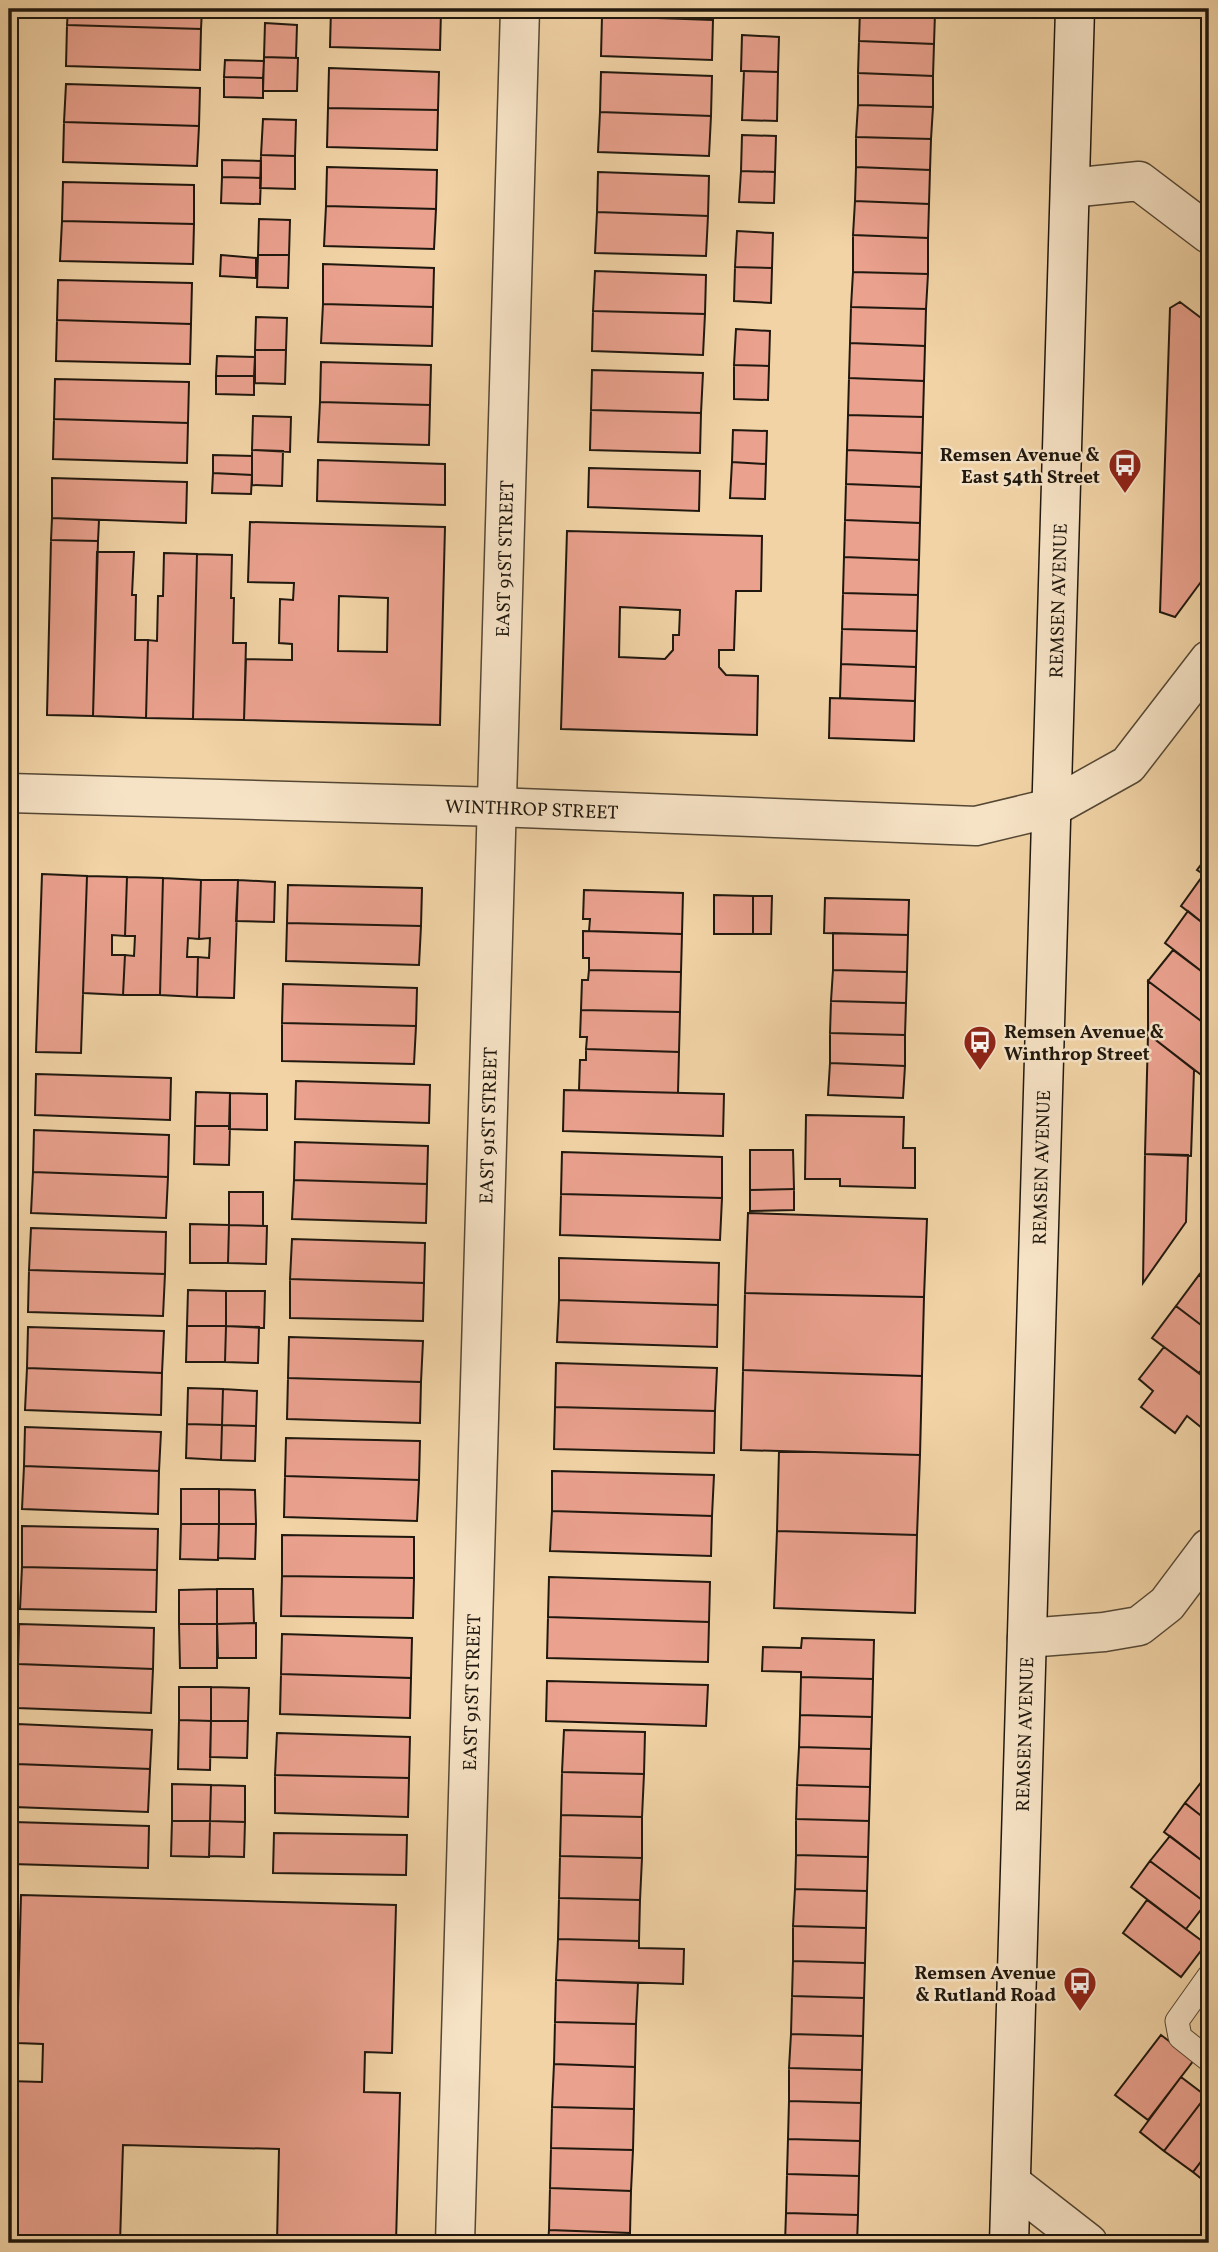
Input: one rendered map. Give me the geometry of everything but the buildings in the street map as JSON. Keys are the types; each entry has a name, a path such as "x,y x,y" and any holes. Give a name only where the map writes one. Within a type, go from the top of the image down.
{"street":[{"name":"EAST 91ST STREET","path":"455,2243 520,9"},
{"name":"REMSEN AVENUE","path":"1009,2243 1051,808 1056,724 1075,9"},
{"path":"1070,188 1139,181 1209,234"},
{"name":"WINTHROP STREET","path":"9,793 498,807 976,826 1051,808 1128,765 1209,660"},
{"path":"1027,1638 1104,1632 1139,1626 1167,1604 1209,1548"},
{"path":"1011,2183 1088,2243"}],"lane":[{"path":"1209,1976 1177,2021 1180,2037 1209,2060"}],"place":[{"name":"Remsen Avenue & East 54th Street","path":"1125,495"},
{"name":"Remsen Avenue & Winthrop Street","path":"980,1072"},
{"name":"Remsen Avenue & Rutland Road","path":"1080,2013"}]}
